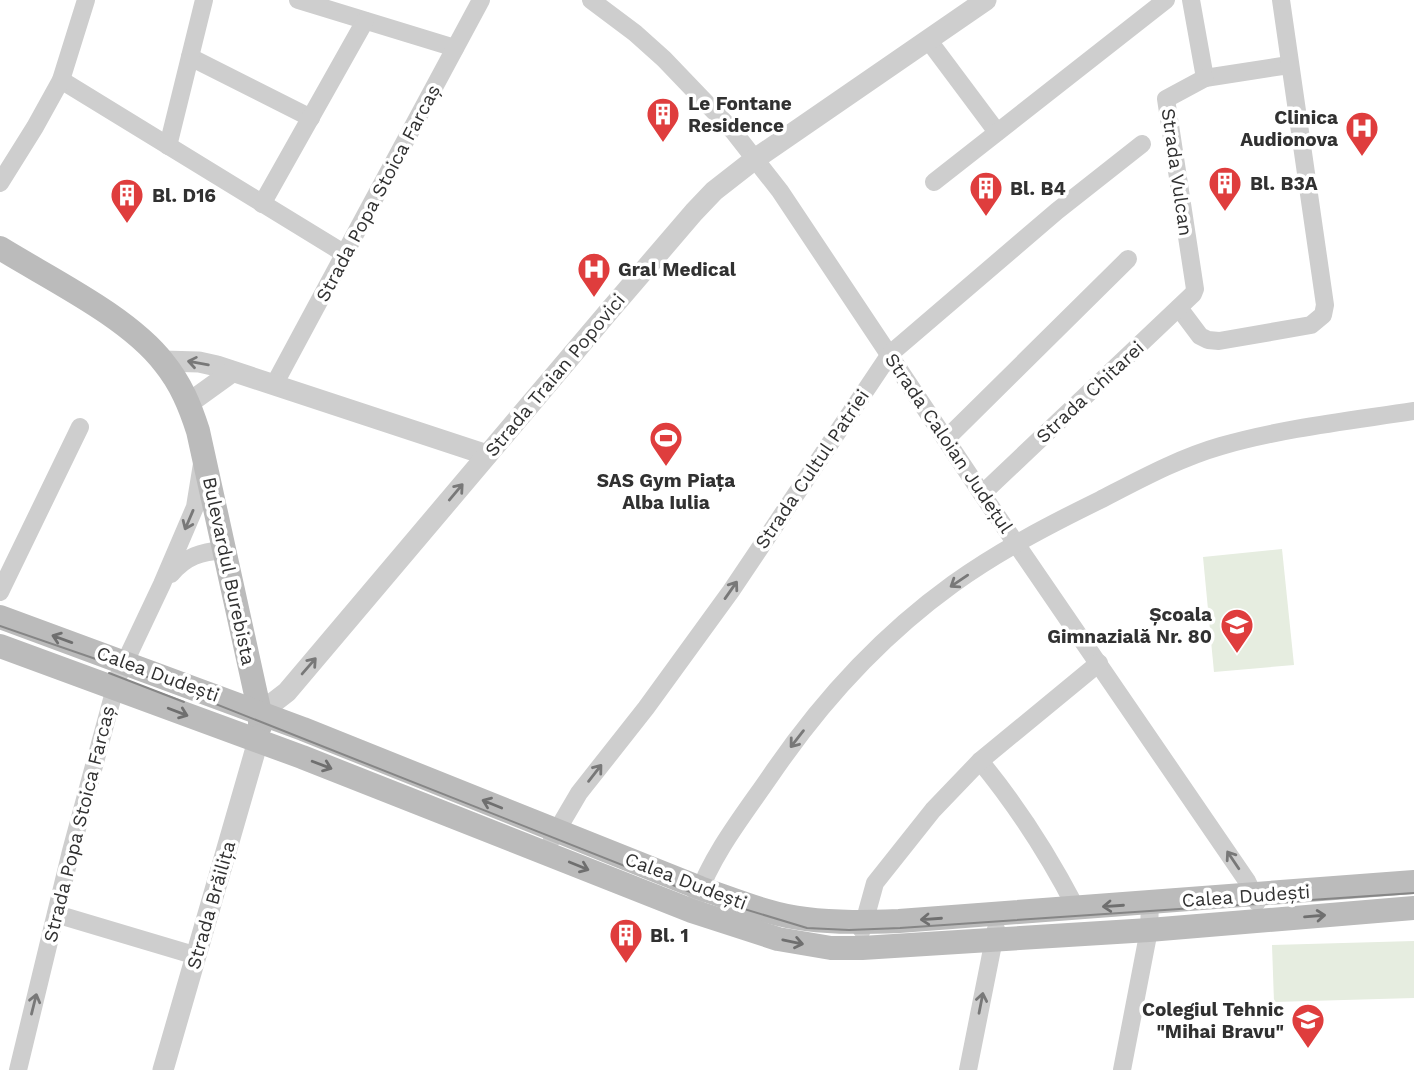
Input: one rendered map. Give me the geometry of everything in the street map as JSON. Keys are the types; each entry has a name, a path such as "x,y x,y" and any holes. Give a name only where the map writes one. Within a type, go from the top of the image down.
{"main road":[{"name":"Bulevardul Burebista","path":"0,248 116,319 139,337 163,361 189,402 260,713 258,741"},
{"name":"Calea Dudești","path":"0,617 124,661 556,829 778,939 831,948 862,948 1149,930 1414,908"},
{"name":"Calea Dudești","path":"0,646 258,741 546,852 696,900 755,907 804,919 864,922 999,914 1414,882"}],"street":[{"path":"0,183 36,127 61,80 86,0"},
{"path":"168,146 204,0"},
{"path":"298,0 455,48"},
{"name":"Strada Popa Stoica Farcaș","path":"274,385 481,0"},
{"name":"Strada Traian Popovici","path":"260,713 287,692 694,212 715,191 755,159 986,0"},
{"path":"934,182 1166,0"},
{"path":"1191,0 1205,78"},
{"path":"1179,308 1200,336 1219,341 1311,324 1323,315 1325,305 1281,0"},
{"name":"Strada Caloian Județul","path":"598,2 664,60 733,131 780,191 982,494 1247,881 1261,911 1262,921"},
{"path":"262,204 365,21"},
{"path":"929,41 997,132"},
{"path":"190,57 311,118"},
{"name":"Strada Vulcan","path":"1195,289 1166,99 1205,78 1289,65"},
{"path":"61,80 345,254"},
{"name":"Strada Cultul Patriei","path":"546,852 556,829 579,793 646,708 731,591 890,354 1142,144"},
{"path":"946,439 1128,259"},
{"name":"Strada Chitarei","path":"982,494 1179,308 1195,289"},
{"path":"163,361 199,362 487,455"},
{"path":"189,402 232,372"},
{"path":"696,900 705,876 743,816 787,751 828,699 906,621 953,584 1016,544 1187,458 1279,432 1414,411"},
{"path":"0,592 80,427"},
{"name":"Strada Popa Stoica Farcaș","path":"18,1070 114,687 195,507 203,454"},
{"name":"Strada Popa Stoica Farcaș","path":"162,584 186,559 205,551 224,550"},
{"path":"862,948 864,922 876,883 933,810 980,761 1099,663"},
{"name":"Strada Brăilița","path":"163,1070 258,741"},
{"path":"980,761 1046,853 1076,908"},
{"path":"1122,1070 1149,930 1150,903"},
{"path":"56,914 197,956"},
{"path":"968,1070 999,914"}],"shaded area":[{"path":"1282,549 1294,665 1214,672 1203,557"},
{"path":"1414,941 1414,998 1274,1002 1272,945"}],"tram line":[{"path":"0,626 145,676 698,895 807,928 900,928 1414,893"},
{"path":"109,673 184,702"}],"place":[{"name":"Le Fontane Residence","path":"663,144"},
{"name":"Clinica Audionova","path":"1362,158"},
{"name":"Bl. B3A","path":"1225,213"},
{"name":"Bl. B4","path":"986,218"},
{"name":"Bl. D16","path":"127,225"},
{"name":"Gral Medical","path":"594,299"},
{"name":"SAS Gym Piața Alba Iulia","path":"666,468"},
{"name":"Școala Gimnazială Nr. 80","path":"1237,655"},
{"name":"Bl. 1","path":"626,965"},
{"name":"Colegiul Tehnic \"Mihai Bravu\"","path":"1308,1050"}]}
